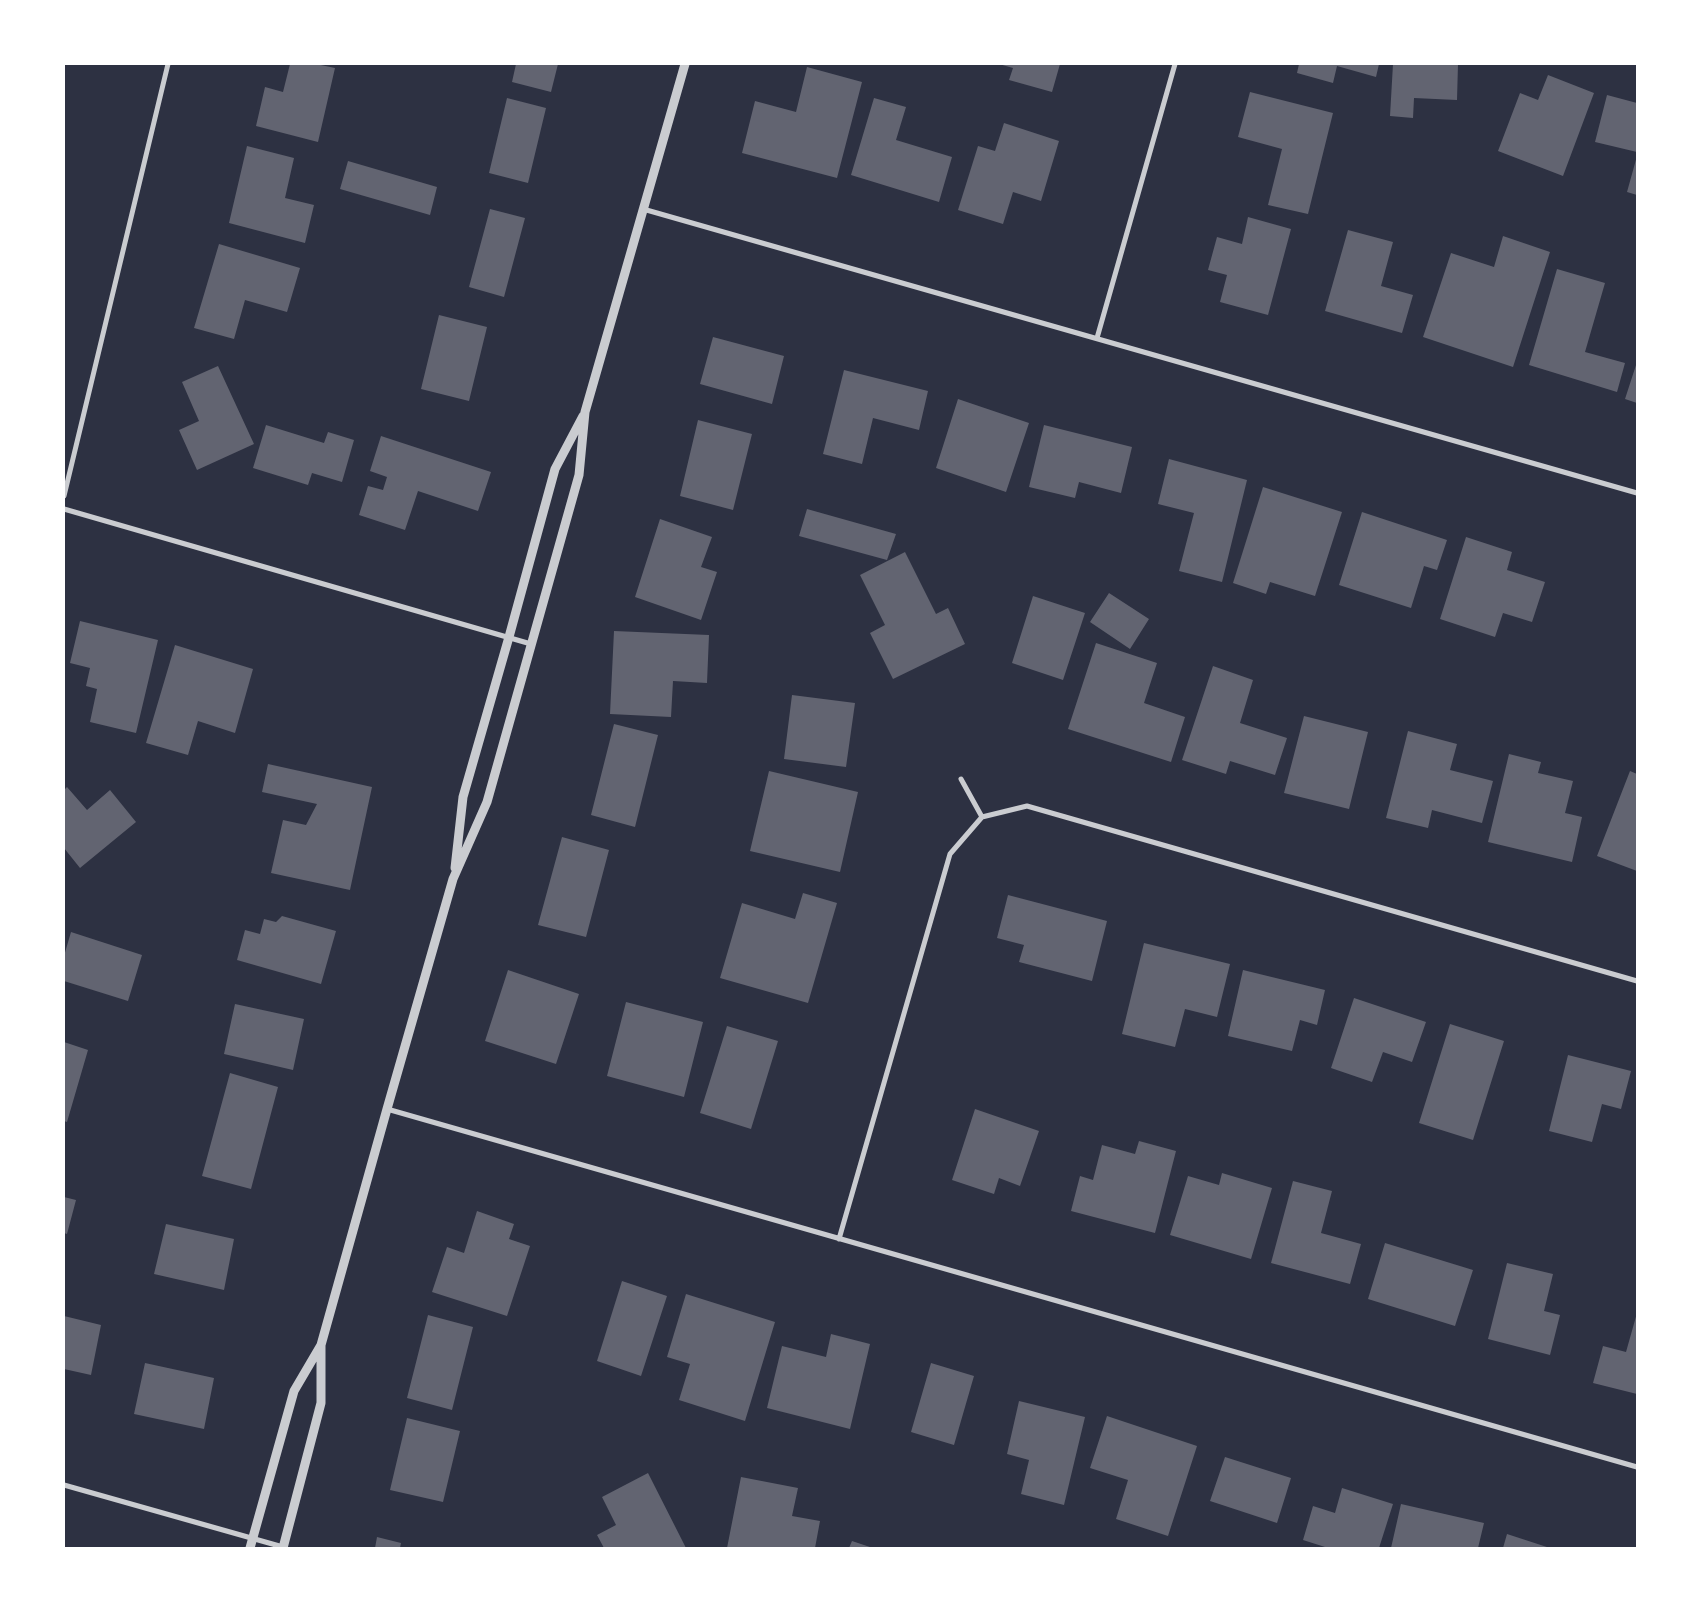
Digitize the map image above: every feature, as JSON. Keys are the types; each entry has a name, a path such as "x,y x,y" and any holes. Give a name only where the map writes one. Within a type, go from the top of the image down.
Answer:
{"street":[{"path":"64,496 168,64"},
{"path":"250,1548 294,1391 321,1344 454,878 487,802 579,475 585,412 685,64"},
{"path":"1097,338 1175,64"},
{"path":"643,209 1637,494"},
{"path":"454,878 463,797 555,468 585,412"},
{"path":"64,509 531,644"},
{"path":"961,779 982,817"},
{"path":"839,1239 950,854 982,817 1028,806 1637,981"},
{"path":"387,1109 1637,1467"},
{"path":"64,1485 283,1548 321,1402 321,1344"}],"building":[{"path":"290,64 316,64 335,68 318,142 256,126 265,87 283,92"},
{"path":"516,64 558,64 551,92 512,82"},
{"path":"999,64 1060,64 1052,92 1009,80 1013,68"},
{"path":"1299,64 1379,64 1376,77 1337,66 1333,83 1297,73"},
{"path":"1393,64 1458,64 1457,100 1414,98 1413,118 1390,116"},
{"path":"807,67 862,82 837,178 742,153 755,101 796,112"},
{"path":"1548,75 1594,93 1563,176 1498,151 1520,93 1538,100"},
{"path":"1250,92 1333,113 1308,214 1268,205 1282,149 1238,137"},
{"path":"1607,95 1637,103 1637,152 1595,142"},
{"path":"507,98 546,108 528,183 489,173"},
{"path":"874,98 906,107 896,140 952,157 939,202 851,175"},
{"path":"1004,123 1059,141 1041,201 1013,192 1003,224 958,210 978,146 995,151"},
{"path":"247,146 294,158 285,198 314,205 305,243 229,223"},
{"path":"1637,156 1637,195 1627,192"},
{"path":"348,161 437,187 430,215 340,189"},
{"path":"490,209 525,218 504,297 469,287"},
{"path":"1248,217 1291,229 1268,315 1220,302 1227,275 1208,270 1217,237 1242,244"},
{"path":"1348,230 1393,242 1381,286 1413,295 1402,333 1325,311"},
{"path":"1503,236 1550,252 1513,367 1423,337 1451,253 1494,267"},
{"path":"219,244 300,268 287,312 245,300 234,339 194,328"},
{"path":"1557,269 1605,283 1585,352 1625,363 1617,392 1529,365"},
{"path":"439,315 487,327 469,401 421,389"},
{"path":"713,337 784,356 772,404 700,384"},
{"path":"1637,362 1637,403 1625,399"},
{"path":"218,366 254,444 197,470 179,430 199,421 182,382"},
{"path":"844,370 928,391 919,430 873,418 862,464 823,454"},
{"path":"958,399 1029,423 1006,492 936,468"},
{"path":"698,420 752,434 733,510 680,496"},
{"path":"266,425 324,443 328,432 354,440 342,482 312,473 308,485 253,468"},
{"path":"1044,425 1132,447 1121,493 1079,482 1075,498 1029,487"},
{"path":"381,436 491,472 478,511 418,491 405,530 359,515 368,486 383,490 387,477 370,471"},
{"path":"1169,459 1247,480 1222,582 1179,571 1194,513 1158,504"},
{"path":"1263,487 1342,512 1315,596 1270,582 1266,594 1233,583"},
{"path":"807,509 896,534 887,560 799,536"},
{"path":"1362,512 1447,540 1437,570 1424,566 1411,608 1339,585"},
{"path":"660,519 712,537 701,567 717,572 701,620 635,597"},
{"path":"1466,537 1512,552 1507,570 1545,582 1532,622 1503,613 1495,637 1440,619"},
{"path":"905,552 936,614 948,608 965,644 893,679 870,633 885,625 860,575"},
{"path":"1109,593 1149,619 1130,649 1090,622"},
{"path":"1033,596 1085,613 1063,680 1012,663"},
{"path":"80,621 158,640 136,733 90,722 97,689 86,686 90,668 70,663"},
{"path":"614,631 709,635 707,683 673,681 671,717 610,714"},
{"path":"1096,643 1157,663 1144,703 1185,717 1171,762 1068,729"},
{"path":"175,645 253,669 235,733 198,721 188,755 146,743"},
{"path":"1213,666 1253,680 1240,723 1287,738 1275,775 1230,761 1226,774 1182,760"},
{"path":"792,695 855,703 846,767 784,759"},
{"path":"1304,716 1368,732 1349,809 1284,793"},
{"path":"614,724 658,735 635,827 591,815"},
{"path":"1408,731 1457,744 1450,770 1493,781 1482,823 1432,810 1428,828 1386,818"},
{"path":"1509,754 1541,762 1538,773 1573,781 1565,813 1582,817 1572,862 1488,842"},
{"path":"268,764 372,787 350,890 271,873 283,820 306,825 317,804 262,792"},
{"path":"769,771 858,792 840,872 750,851"},
{"path":"1630,771 1637,774 1637,871 1597,856"},
{"path":"67,787 87,810 110,790 136,822 80,868 64,848 64,790"},
{"path":"562,837 609,850 586,937 538,925"},
{"path":"803,893 837,903 808,1003 720,978 742,903 795,919"},
{"path":"1008,895 1107,921 1092,981 1019,962 1024,945 997,938"},
{"path":"282,916 336,931 321,984 237,960 245,930 260,934 264,919 276,922"},
{"path":"71,932 142,955 128,1001 64,981 64,956"},
{"path":"1144,943 1230,964 1217,1017 1185,1009 1175,1047 1122,1034"},
{"path":"508,970 579,994 556,1064 485,1041"},
{"path":"1243,970 1325,990 1317,1025 1300,1020 1292,1051 1228,1036"},
{"path":"1354,998 1426,1022 1412,1062 1383,1052 1372,1082 1331,1068"},
{"path":"626,1002 703,1022 684,1097 607,1076"},
{"path":"235,1004 304,1019 293,1070 224,1054"},
{"path":"1450,1024 1504,1041 1473,1140 1419,1123"},
{"path":"727,1026 778,1041 751,1129 700,1113"},
{"path":"64,1042 88,1050 67,1122 64,1121"},
{"path":"1568,1055 1631,1071 1621,1109 1602,1104 1592,1142 1549,1131"},
{"path":"230,1073 278,1087 251,1189 202,1176"},
{"path":"975,1109 1039,1131 1020,1186 999,1178 994,1194 952,1180"},
{"path":"1139,1141 1176,1151 1155,1233 1071,1211 1080,1176 1093,1180 1102,1145 1135,1154"},
{"path":"1222,1173 1272,1188 1251,1259 1170,1235 1188,1176 1219,1185"},
{"path":"1293,1181 1332,1191 1321,1233 1361,1244 1350,1284 1271,1263"},
{"path":"64,1197 76,1200 67,1234 64,1233"},
{"path":"477,1211 514,1224 509,1239 530,1246 507,1316 432,1292 447,1247 464,1253"},
{"path":"166,1224 234,1239 224,1290 154,1274"},
{"path":"1385,1243 1473,1270 1455,1326 1368,1299"},
{"path":"1507,1263 1553,1274 1544,1311 1560,1315 1550,1355 1488,1339"},
{"path":"622,1281 667,1296 641,1376 597,1361"},
{"path":"686,1294 775,1322 745,1421 679,1400 690,1364 667,1357"},
{"path":"1637,1313 1637,1394 1593,1383 1603,1346 1626,1352"},
{"path":"428,1315 473,1327 452,1410 407,1398"},
{"path":"64,1316 101,1325 91,1375 64,1369"},
{"path":"831,1334 870,1344 850,1429 767,1408 782,1346 826,1357"},
{"path":"145,1363 214,1378 204,1429 134,1414"},
{"path":"931,1363 974,1376 954,1445 911,1432"},
{"path":"1019,1401 1085,1417 1064,1505 1021,1494 1029,1460 1007,1454"},
{"path":"1107,1416 1197,1446 1168,1536 1116,1519 1128,1480 1090,1468"},
{"path":"407,1418 460,1431 443,1502 390,1490"},
{"path":"1225,1457 1291,1478 1277,1523 1210,1501"},
{"path":"648,1473 686,1548 604,1548 597,1535 616,1525 602,1497"},
{"path":"741,1477 798,1488 792,1516 820,1521 815,1548 727,1548"},
{"path":"1342,1488 1393,1504 1379,1548 1325,1548 1303,1540 1313,1506 1335,1513"},
{"path":"1401,1504 1484,1523 1478,1548 1391,1548"},
{"path":"1507,1534 1550,1548 1503,1548"},
{"path":"377,1537 401,1543 400,1548 375,1548"},
{"path":"852,1541 873,1548 849,1548"}]}
